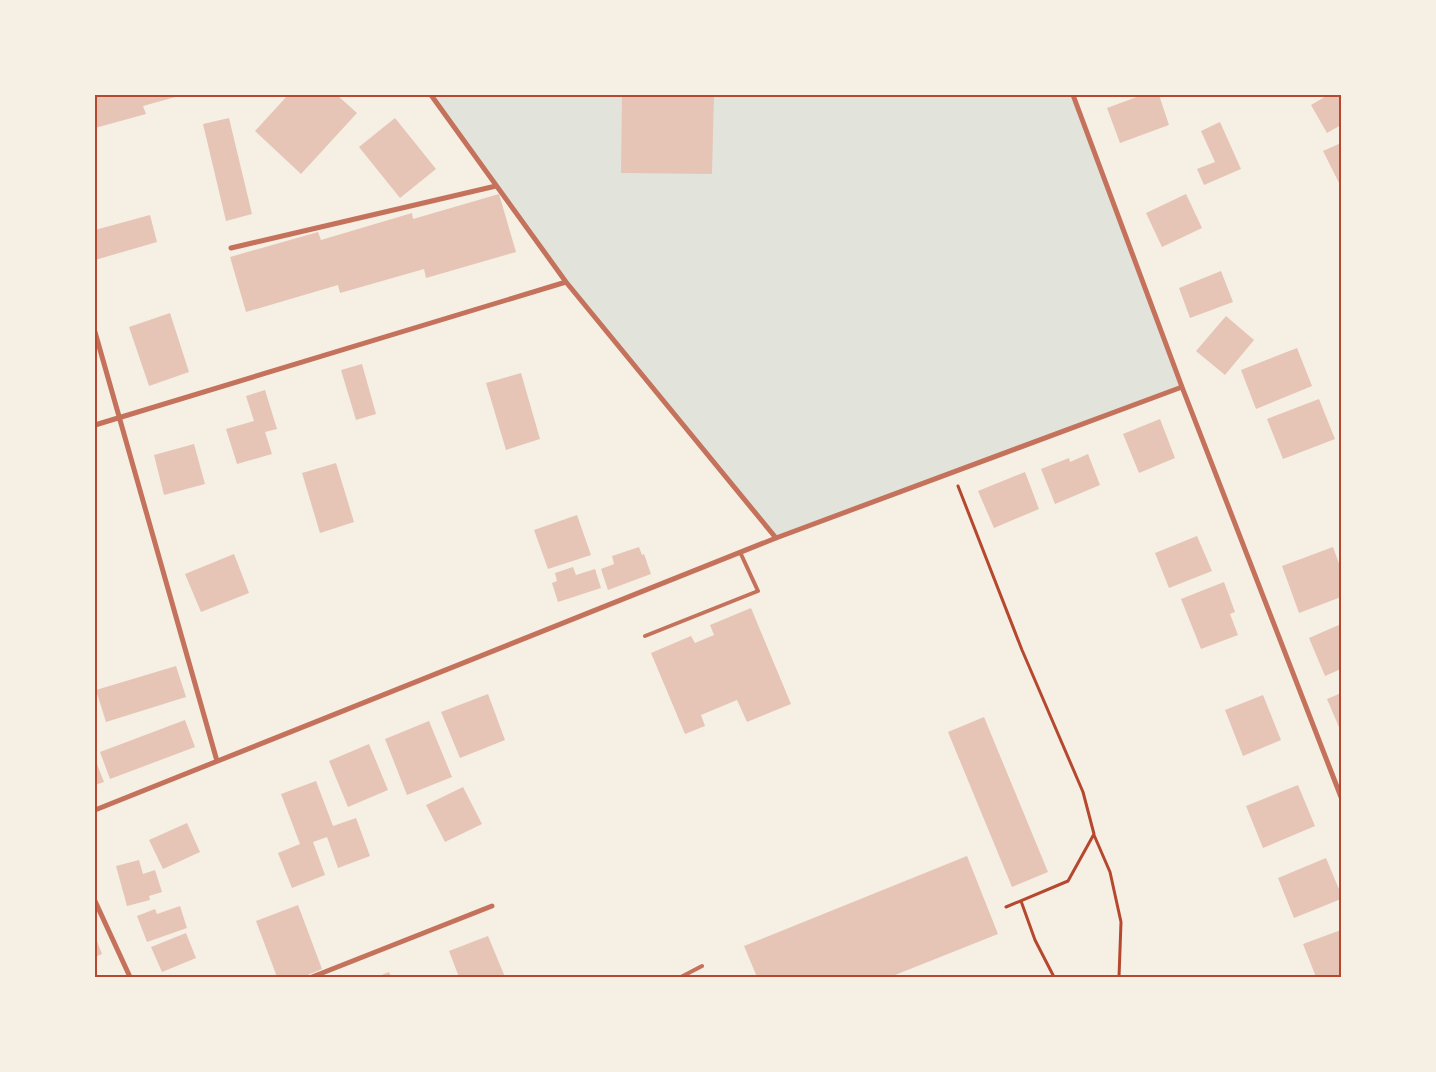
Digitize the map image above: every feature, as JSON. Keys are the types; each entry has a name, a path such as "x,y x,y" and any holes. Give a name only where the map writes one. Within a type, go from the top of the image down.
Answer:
{"street":[{"path":"431,95 566,282 776,538"},
{"path":"1074,95 1182,387 1341,797"},
{"path":"231,248 496,186"},
{"path":"95,425 566,282"},
{"path":"95,332 217,761"},
{"path":"95,810 740,552 1182,387"},
{"path":"95,901 130,977"},
{"path":"312,977 492,906"}],"lane":[{"path":"645,636 758,592 740,552"},
{"path":"681,977 702,966"}],"path":[{"path":"953,472 1022,650 1083,792 1094,834 1110,872 1121,922 1119,977"},
{"path":"1006,907 1068,881 1094,834"},
{"path":"1021,901 1035,940 1054,977"}],"shaded area":[{"path":"431,95 1073,95 1182,387 776,538 566,282"}],"building":[{"path":"95,95 179,96 143,106 146,114 95,128"},
{"path":"288,95 337,95 357,113 301,174 255,131"},
{"path":"622,95 714,95 712,174 621,173"},
{"path":"1142,95 1159,95 1169,125 1120,143 1107,108"},
{"path":"1328,95 1341,95 1341,125 1327,133 1311,105"},
{"path":"229,118 252,214 226,221 203,124"},
{"path":"395,118 436,169 400,198 359,147"},
{"path":"1220,122 1241,169 1204,185 1197,169 1215,162 1201,131"},
{"path":"1341,143 1341,187 1323,151"},
{"path":"499,194 516,252 426,278 424,269 340,293 338,285 246,312 230,257 318,232 321,240 412,213 413,219"},
{"path":"1186,194 1202,228 1162,247 1146,213"},
{"path":"150,215 157,242 95,260 95,230"},
{"path":"1221,271 1233,302 1190,318 1179,288"},
{"path":"170,313 189,372 149,386 129,327"},
{"path":"1226,316 1254,340 1225,375 1196,351"},
{"path":"1297,348 1312,386 1256,409 1241,370"},
{"path":"362,364 376,414 356,420 341,370"},
{"path":"521,373 540,439 506,450 486,383"},
{"path":"265,390 277,429 265,432 272,454 237,464 226,429 254,421 246,396"},
{"path":"1319,399 1335,439 1283,459 1267,419"},
{"path":"1160,419 1175,458 1139,473 1123,434"},
{"path":"194,444 205,484 164,495 154,455"},
{"path":"1088,454 1100,485 1055,504 1041,469 1069,458 1070,462"},
{"path":"336,463 354,522 320,533 302,473"},
{"path":"1025,472 1039,509 994,528 978,491"},
{"path":"577,515 591,555 548,569 534,530"},
{"path":"1197,536 1212,571 1169,588 1155,553"},
{"path":"639,547 642,555 644,554 651,574 608,590 601,569 614,564 612,556"},
{"path":"1333,547 1341,569 1341,597 1299,613 1282,566"},
{"path":"234,554 249,593 201,612 185,574"},
{"path":"573,567 576,575 595,569 601,588 558,602 552,583 557,581 555,573"},
{"path":"1224,582 1235,612 1230,614 1238,635 1201,649 1181,599"},
{"path":"751,608 791,704 747,722 737,700 701,715 705,726 685,734 651,653 691,636 695,643 714,635 710,625"},
{"path":"1341,624 1341,669 1325,676 1309,638"},
{"path":"176,666 186,697 106,722 96,690"},
{"path":"1341,693 1341,732 1327,699"},
{"path":"488,694 505,740 460,758 441,712"},
{"path":"1263,695 1281,740 1243,756 1225,710"},
{"path":"984,717 1048,872 1012,887 948,732"},
{"path":"185,720 195,747 110,779 100,752"},
{"path":"429,721 452,777 407,795 385,739"},
{"path":"369,744 388,790 348,807 329,761"},
{"path":"95,759 104,782 95,785"},
{"path":"316,781 333,826 356,818 370,856 338,868 327,837 313,842 325,875 292,888 278,853 300,844 281,794"},
{"path":"1298,785 1315,826 1263,848 1246,806"},
{"path":"463,787 482,824 445,842 426,805"},
{"path":"187,823 200,852 163,869 149,840"},
{"path":"967,856 998,934 890,977 757,977 744,946"},
{"path":"1326,858 1341,894 1341,899 1294,918 1278,878"},
{"path":"139,860 143,874 155,870 162,892 149,896 150,900 127,906 116,866"},
{"path":"298,905 322,969 303,977 277,977 256,921"},
{"path":"180,906 187,928 147,942 137,916 155,909 157,914"},
{"path":"1341,930 1341,977 1316,977 1303,944"},
{"path":"186,933 196,958 162,972 151,947"},
{"path":"95,936 102,954 95,957"},
{"path":"488,936 505,977 459,977 449,951"},
{"path":"389,972 391,977 377,977"}]}
